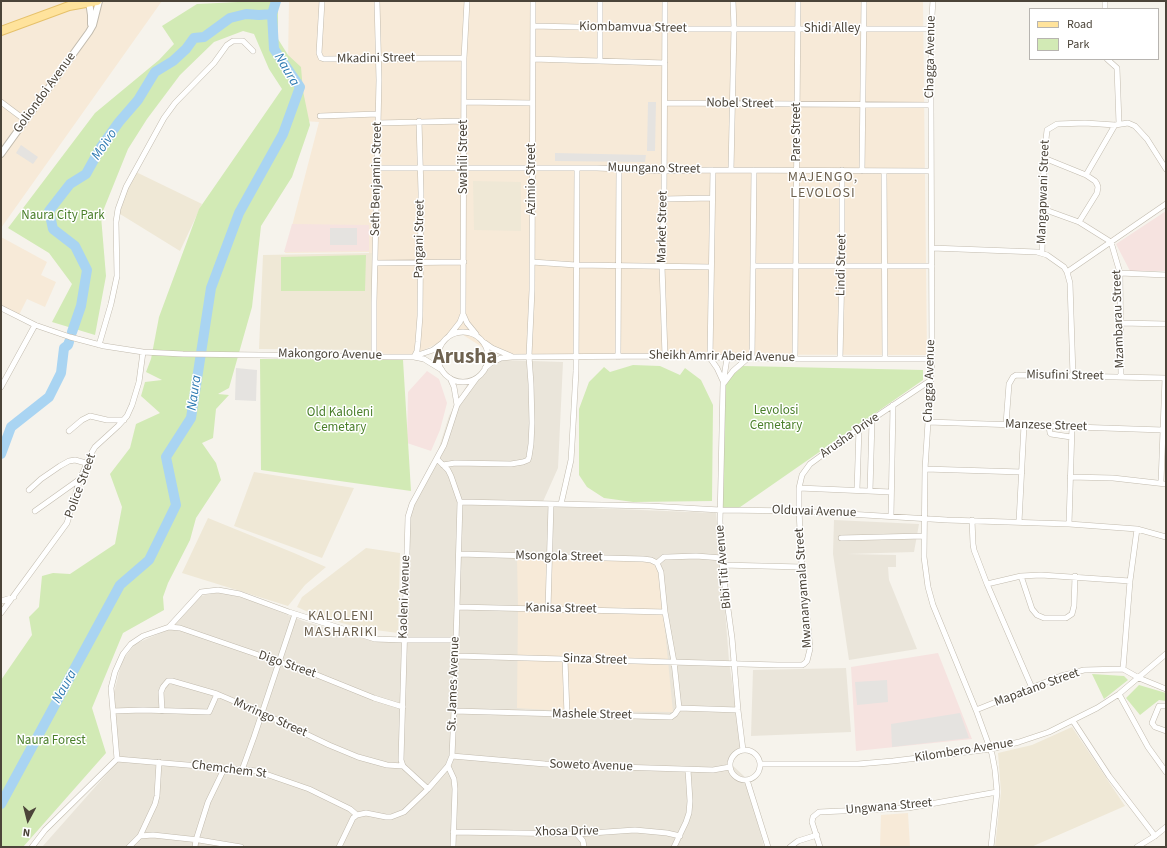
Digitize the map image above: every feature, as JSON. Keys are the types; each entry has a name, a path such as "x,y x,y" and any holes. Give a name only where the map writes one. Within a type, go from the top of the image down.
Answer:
{"main road":[{"path":"1,31 68,3 95,1"}],"street":[{"path":"89,32 91,15 95,1"},
{"name":"Goliondoi Avenue","path":"1,154 89,32 93,25 95,1"},
{"name":"Mkadini Street","path":"322,1 319,53 321,58 327,60 378,58 464,58"},
{"name":"Seth Benjamin Street","path":"374,356 378,123 377,1"},
{"name":"Swahili Street","path":"449,336 460,322 463,314 464,58 467,1"},
{"name":"Azimio Street","path":"443,465 455,463 511,464 528,460 532,430 529,356 531,333 532,262 533,1"},
{"path":"600,1 600,61"},
{"name":"Market Street","path":"664,1 665,103 662,266 665,356"},
{"path":"731,170 734,28 733,1"},
{"name":"Pare Street","path":"795,359 797,266 798,1"},
{"path":"862,171 864,1"},
{"name":"Chagga Avenue","path":"933,1 931,30 932,359 925,469 924,557 926,578 933,604 991,749 997,792 991,847"},
{"name":"Kiombamvua Street","path":"533,26 665,29 734,28"},
{"name":"Shidi Alley","path":"734,28 931,30"},
{"path":"99,344 115,288 117,276 116,222 118,209 126,187 164,118 172,107 214,63 227,45 233,41 243,41 253,51"},
{"path":"533,59 665,63"},
{"path":"1086,175 1117,124 1117,68 1108,60"},
{"path":"1,102 25,120"},
{"path":"464,102 532,103"},
{"name":"Nobel Street","path":"665,103 931,105"},
{"path":"320,116 378,114"},
{"name":"Pangani Street","path":"414,357 417,351 420,324 419,121"},
{"path":"378,123 464,121"},
{"name":"Mangapwani Street","path":"1042,253 1044,158 1047,130 1057,124 1128,123 1135,126 1140,131 1153,147 1166,169"},
{"path":"1044,158 1086,175 1095,181 1098,190 1079,222"},
{"name":"Muungano Street","path":"377,168 533,168 664,171 931,171"},
{"path":"561,504 571,460 572,444 576,357 577,169"},
{"path":"618,356 619,169"},
{"path":"713,170 710,358 717,368 723,384"},
{"path":"723,384 733,371 750,358 754,170"},
{"name":"Lindi Street","path":"840,359 842,170"},
{"path":"884,171 884,359"},
{"path":"664,199 712,198"},
{"path":"1067,272 1166,204"},
{"path":"1043,209 1079,222 1111,242"},
{"name":"Mzambarau Street","path":"1111,242 1120,273 1121,377"},
{"path":"932,248 1026,251 1042,253 1064,267 1067,272 1070,287 1073,376"},
{"path":"375,263 464,262"},
{"path":"532,262 576,265 711,267"},
{"path":"753,266 932,266"},
{"path":"1120,273 1166,275"},
{"path":"1,308 35,325 70,337 143,352"},
{"path":"463,314 467,323 484,342 492,348 512,357"},
{"path":"1121,323 1166,324"},
{"path":"1,387 35,325"},
{"path":"414,357 433,350 449,336 457,332 472,333 479,337"},
{"path":"441,344 438,357 442,370 450,378 457,381 466,381 476,379 486,368 488,355 484,342"},
{"name":"Makongoro Avenue","path":"143,352 183,354 414,357 429,361 442,370"},
{"name":"Police Street","path":"1,613 66,523 86,462 95,447 124,420 132,404 139,382 143,352"},
{"name":"Sheikh Amrir Abeid Avenue","path":"486,368 491,363 501,358 529,356 932,359"},
{"name":"Bibi Titi Avenue","path":"727,358 723,384 720,510 722,565 743,750"},
{"name":"Misufini Street","path":"1006,424 1009,384 1013,377 1021,375 1165,378"},
{"name":"Kaoleni Avenue","path":"450,378 454,387 457,405"},
{"path":"1070,477 1113,478 1164,484 1163,430 1165,378"},
{"name":"Kaoleni Avenue","path":"403,766 401,760 408,517 412,504 437,459 449,432 457,405 476,379"},
{"name":"Arusha Drive","path":"799,511 802,474 810,464 859,428 931,380"},
{"path":"891,516 893,405"},
{"path":"69,431 82,420 90,416 107,420 124,420"},
{"path":"870,491 872,420"},
{"name":"Manzese Street","path":"928,422 1163,430"},
{"path":"1019,522 1024,425"},
{"path":"1049,426 1051,434 1072,437"},
{"path":"1069,524 1072,426"},
{"path":"857,490 859,428"},
{"name":"St. James Avenue","path":"357,815 366,813 386,817 396,816 404,812 416,802 448,766 452,756 460,502 451,476 437,459"},
{"path":"29,490 41,479 69,461 76,460 86,462"},
{"path":"925,469 1022,472"},
{"path":"35,511 80,479"},
{"path":"800,488 891,492"},
{"name":"Olduvai Avenue","path":"460,502 799,511 1069,524 1137,529 1166,537"},
{"path":"548,609 551,504"},
{"name":"Mwananyamala Street","path":"734,663 802,665 807,661 810,649 802,567 799,511"},
{"path":"972,520 973,544 987,584 1032,688"},
{"path":"1137,529 1130,581 1123,669 1139,678 1166,689"},
{"path":"841,538 924,536"},
{"name":"Msongola Street","path":"459,554 643,558 657,563"},
{"path":"722,558 696,556 664,557 657,563 661,572 665,612 674,662 679,708 738,710"},
{"path":"722,565 802,567"},
{"path":"987,584 1021,576 1041,574 1130,581"},
{"path":"1021,576 1032,609 1037,615 1044,618 1066,618 1072,614 1074,606 1074,576"},
{"path":"32,847 44,830 116,759 112,688 115,672 123,654 131,644 143,636 169,627 192,600 201,592 218,590 240,594 296,614 375,638 404,640 456,640"},
{"path":"1,601 14,596"},
{"name":"Kanisa Street","path":"457,607 665,612"},
{"path":"242,770 296,614"},
{"name":"Digo Street","path":"169,627 180,628 317,675 374,698 403,707"},
{"name":"Kilombero Avenue","path":"760,764 858,764 925,758 991,749 1019,742 1049,732 1097,708 1119,694 1166,654"},
{"name":"Sinza Street","path":"456,656 734,663"},
{"path":"565,659 566,715"},
{"name":"Mapatano Street","path":"976,710 1061,676 1084,670 1123,669"},
{"name":"Mvringo Street","path":"162,711 162,692 164,684 172,681 218,694 358,757 386,765 403,766"},
{"path":"113,711 143,710 209,712 218,694"},
{"path":"1119,694 1148,747 1166,772"},
{"path":"1165,732 1155,727 1152,723 1159,706 1166,706"},
{"name":"Mashele Street","path":"454,711 671,717 676,714 679,708"},
{"path":"1073,721 1109,776 1155,836"},
{"path":"743,750 753,752 759,759 760,764 758,773 747,780 741,780 736,777 732,773 730,767 733,756 743,750"},
{"name":"Soweto Avenue","path":"452,756 545,764 688,770 713,770 730,767"},
{"name":"Chemchem St","path":"116,759 257,771 309,789 350,809 357,815"},
{"path":"129,847 142,836 155,804 157,796 159,762"},
{"path":"403,766 428,789"},
{"path":"448,766 454,779 455,789 453,832 454,847"},
{"path":"195,847 208,802 224,769"},
{"path":"674,847 689,812 690,784 688,770"},
{"path":"747,780 768,847"},
{"name":"Ungwana Street","path":"820,847 812,822 813,817 819,812 908,808 997,792"},
{"path":"339,847 353,818 357,815"},
{"path":"1137,847 1166,827"},
{"name":"Xhosa Drive","path":"453,832 576,834 636,830 667,833 680,836"},
{"path":"576,834 583,841 584,847"},
{"path":"790,847 816,834"},
{"path":"142,836 153,835 241,847"}],"shaded area":[{"path":"1,1 162,1 1,228"},
{"path":"289,1 923,1 927,355 493,354 460,333 413,355 368,353 369,252 285,253 319,122 287,120"},
{"path":"648,102 656,102 655,151 647,151"},
{"path":"21,145 38,157 33,164 16,153"},
{"path":"555,153 646,155 645,162 555,161"},
{"path":"136,172 202,204 180,251 120,214 119,207"},
{"path":"473,181 521,182 521,231 474,230"},
{"path":"1166,211 1166,271 1130,271 1116,244"},
{"path":"292,224 369,225 369,251 284,252"},
{"path":"330,228 357,228 357,245 330,245"},
{"path":"1,237 47,262 41,275 56,282 45,307 27,299 19,315 1,306"},
{"path":"373,253 371,350 259,349 263,255"},
{"path":"501,360 563,362 558,468 541,506 716,513 729,661 742,751 731,764 746,778 764,847 42,847 119,760 114,692 122,661 135,644 172,628 201,596 220,592 247,599 303,621 365,639 402,642 406,515 437,454 449,416 467,385"},
{"path":"236,368 257,370 256,401 235,400"},
{"path":"427,371 439,379 447,403 440,430 431,451 407,443 408,392"},
{"path":"254,472 354,488 322,558 234,526"},
{"path":"208,518 326,567 305,585 288,606 182,573"},
{"path":"834,520 919,524 914,552 847,554 896,555 896,567 888,567 889,580 917,649 849,660 833,554"},
{"path":"366,548 400,553 398,633 360,628 317,616 297,607 302,597"},
{"path":"517,556 658,559 673,712 564,711 517,708"},
{"path":"938,653 972,739 856,751 851,667"},
{"path":"846,668 851,732 751,736 753,670"},
{"path":"887,680 888,702 857,705 855,682"},
{"path":"960,713 969,738 892,747 891,724"},
{"path":"1072,727 1125,806 1031,847 995,847 1001,792 998,753 1032,745"},
{"path":"908,813 910,847 880,847 881,815"}],"green space":[{"name":"Naura Forest","path":"278,1 278,39 288,55 301,67 303,91 310,125 292,177 261,226 252,307 229,388 218,394 229,395 216,409 213,438 202,443 216,463 221,480 196,518 190,540 168,583 163,597 164,610 123,633 92,708 106,753 23,847 1,847 1,680 32,635 29,617 39,607 42,576 53,573 70,574 115,544 122,507 110,474 130,448 136,424 160,413 141,396 145,382 162,380 146,372 151,359 159,317 199,209 282,89 269,69 254,34 243,31 214,42 180,75 147,119 128,149 101,216 106,276 95,335 52,322 72,284 49,253 8,228 95,113 159,60 174,44 162,26 197,4"},
{"path":"366,255 365,291 281,291 281,257"},
{"name":"Old Kaloleni Cemetary","path":"260,359 403,360 411,491 261,470"},
{"path":"633,365 660,366 680,375 685,368 701,380 713,405 712,501 633,502 604,498 587,487 579,475 579,409 589,382 604,367 610,372"},
{"name":"Levolosi Cemetary","path":"743,366 923,370 923,380 733,512 723,512 723,384"},
{"path":"1092,674 1124,676 1128,680 1104,699"},
{"path":"1139,685 1166,693 1166,701 1159,700 1140,715 1126,698"}],"waterway":[{"name":"Naura","path":"1,804 120,585 149,560 176,505 166,457 191,418 211,288 239,213 283,134 300,87 274,49 272,14 276,1"},
{"name":"Moivo","path":"72,332 81,306 87,270 75,246 53,229 49,211 70,184 86,174 101,147 119,122 138,100 155,72 173,61 186,49 194,38 204,37 230,18 246,14 272,14"},
{"name":"Moivo","path":"1,454 11,427 49,397 61,373 64,348 69,342"}],"district":[{"name":"MAJENGO, LEVOLOSI","path":"823,186"},
{"name":"Arusha","path":"465,358"},
{"name":"KALOLENI MASHARIKI","path":"341,626"}],"park label":[{"name":"Naura City Park","path":"63,216"}]}
